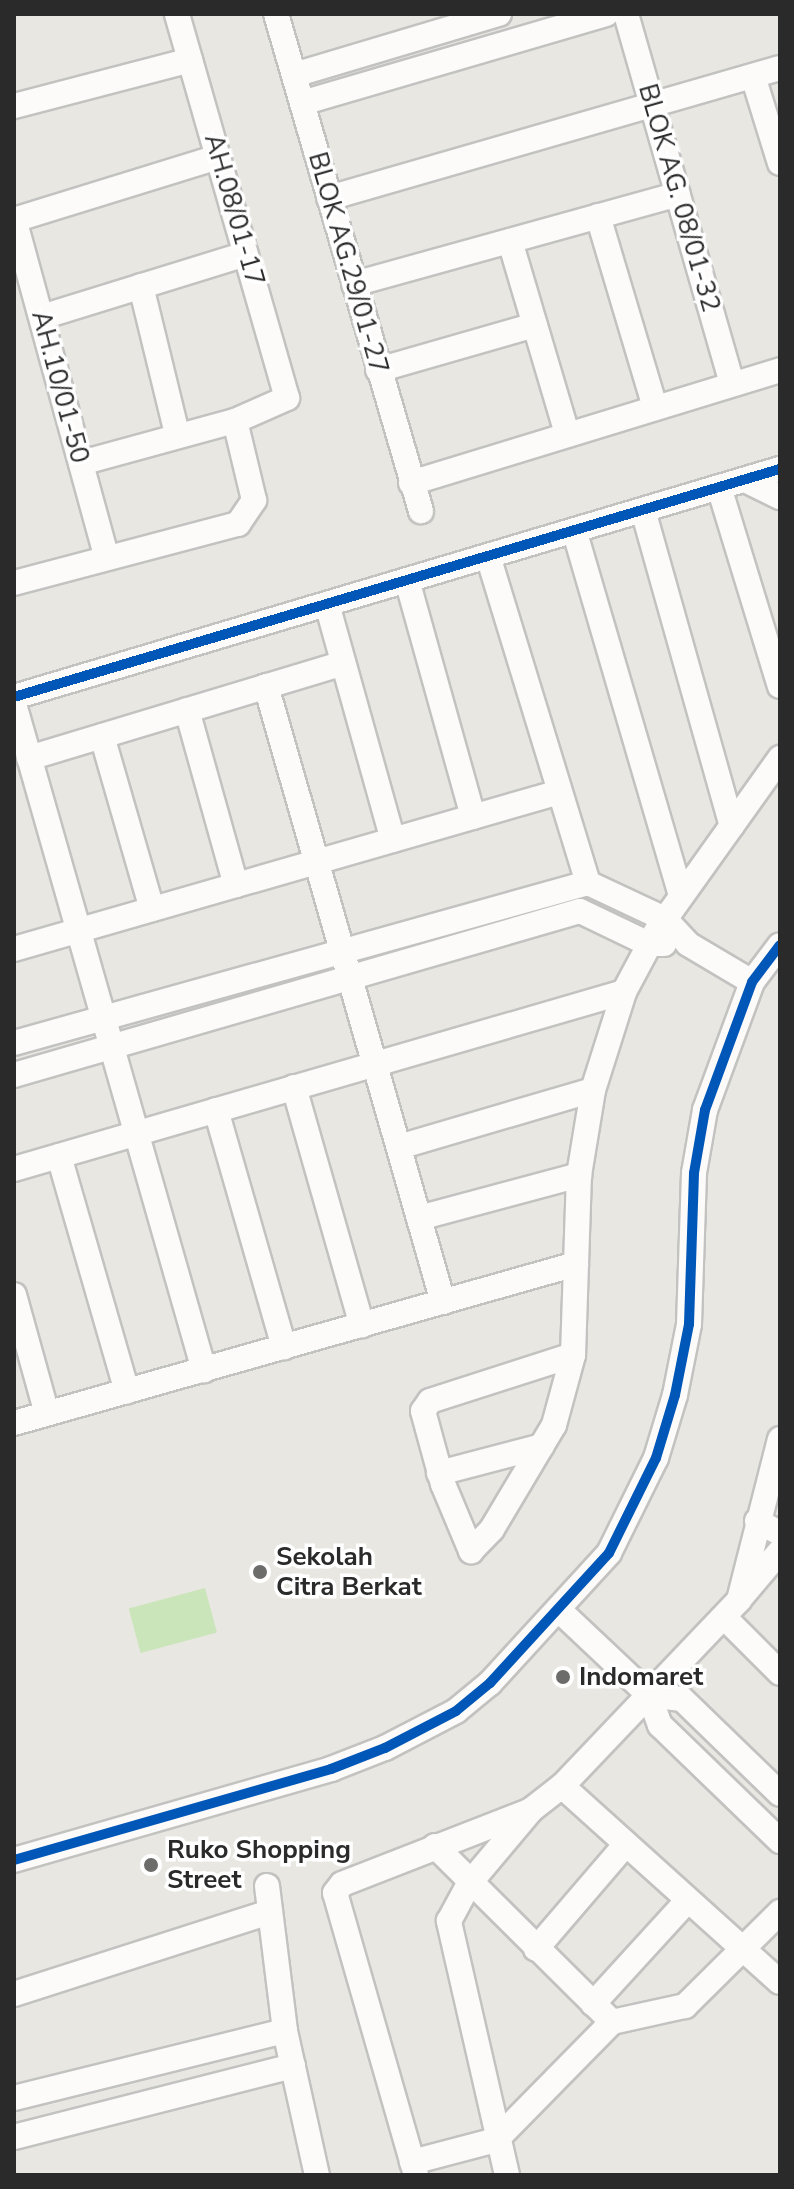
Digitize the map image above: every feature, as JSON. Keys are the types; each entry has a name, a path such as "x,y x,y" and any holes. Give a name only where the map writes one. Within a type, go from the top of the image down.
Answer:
{"street":[{"name":"AH.08/01-17","path":"177,14 245,254 288,389 282,405 235,421"},
{"name":"BLOK AG.29/01-27","path":"276,14 421,511"},
{"path":"294,75 499,14"},
{"path":"302,103 606,14"},
{"name":"BLOK AG. 08/01-32","path":"626,14 732,383"},
{"path":"14,106 190,60"},
{"path":"329,198 780,68"},
{"path":"753,76 780,163"},
{"path":"14,220 218,157"},
{"path":"354,284 678,194"},
{"path":"598,216 655,407"},
{"name":"AH.10/01-50","path":"14,220 106,556"},
{"path":"510,241 567,434"},
{"path":"42,317 245,254"},
{"path":"141,286 177,434"},
{"path":"378,370 535,325"},
{"path":"411,483 780,370"},
{"path":"14,583 106,556 238,524 247,516 254,500 235,421 177,434 81,463"},
{"path":"14,697 575,533 780,469"},
{"path":"745,480 780,497"},
{"path":"719,487 780,686"},
{"path":"643,510 732,826"},
{"path":"575,533 681,896"},
{"path":"488,556 556,793 588,883"},
{"path":"407,580 473,817"},
{"path":"327,604 393,840"},
{"path":"29,758 343,663"},
{"path":"266,686 443,1302"},
{"path":"14,704 204,1370"},
{"path":"187,710 236,885"},
{"path":"102,736 152,909"},
{"path":"573,1355 430,1401 423,1423 465,1545 478,1549 554,1425 573,1355 579,1175 593,1090 624,992 665,919 780,758"},
{"path":"14,949 556,793"},
{"path":"14,1043 341,949 588,883 665,919 688,944 752,982"},
{"path":"14,1075 580,911 649,944 688,944"},
{"path":"14,1860 331,1769 385,1748 456,1711 560,1611 609,1553 630,1515 675,1395 689,1324 694,1173 705,1110 752,982 780,945"},
{"path":"14,1169 624,992"},
{"path":"294,1087 362,1325"},
{"path":"399,1147 593,1090"},
{"path":"216,1110 284,1347"},
{"path":"59,1156 127,1391"},
{"path":"419,1218 579,1175"},
{"path":"14,1423 576,1264"},
{"path":"14,1295 47,1414"},
{"path":"731,1609 780,1439"},
{"path":"439,1473 542,1446"},
{"path":"757,1521 780,1533"},
{"path":"507,2175 496,2140 449,1921 469,1884 531,1810 562,1786 731,1609 780,1551"},
{"path":"731,1609 780,1673"},
{"path":"560,1611 649,1695 660,1725 780,1841"},
{"path":"649,1695 682,1699 780,1794"},
{"path":"562,1786 780,1982"},
{"path":"531,1810 342,1884 335,1893 414,2169 496,2140 612,2022 678,2010 780,1912"},
{"path":"536,1949 626,1844"},
{"path":"435,1846 469,1884 612,2022"},
{"path":"267,1886 285,2031 317,2175"},
{"path":"593,2004 687,1901"},
{"path":"14,1994 269,1912"},
{"path":"14,2098 285,2031"},
{"path":"14,2137 293,2066"}],"green space":[{"path":"205,1588 217,1632 141,1653 129,1608"}],"cycle path":[{"path":"14,697 780,469"},
{"path":"14,1860 331,1769 385,1748 456,1711 490,1683 609,1553 656,1458 675,1395 689,1324 694,1173 705,1110 752,982 780,945"}],"place":[{"name":"Sekolah Citra Berkat","path":"260,1572"},
{"name":"Indomaret","path":"563,1677"},
{"name":"Ruko Shopping Street","path":"151,1865"}]}
